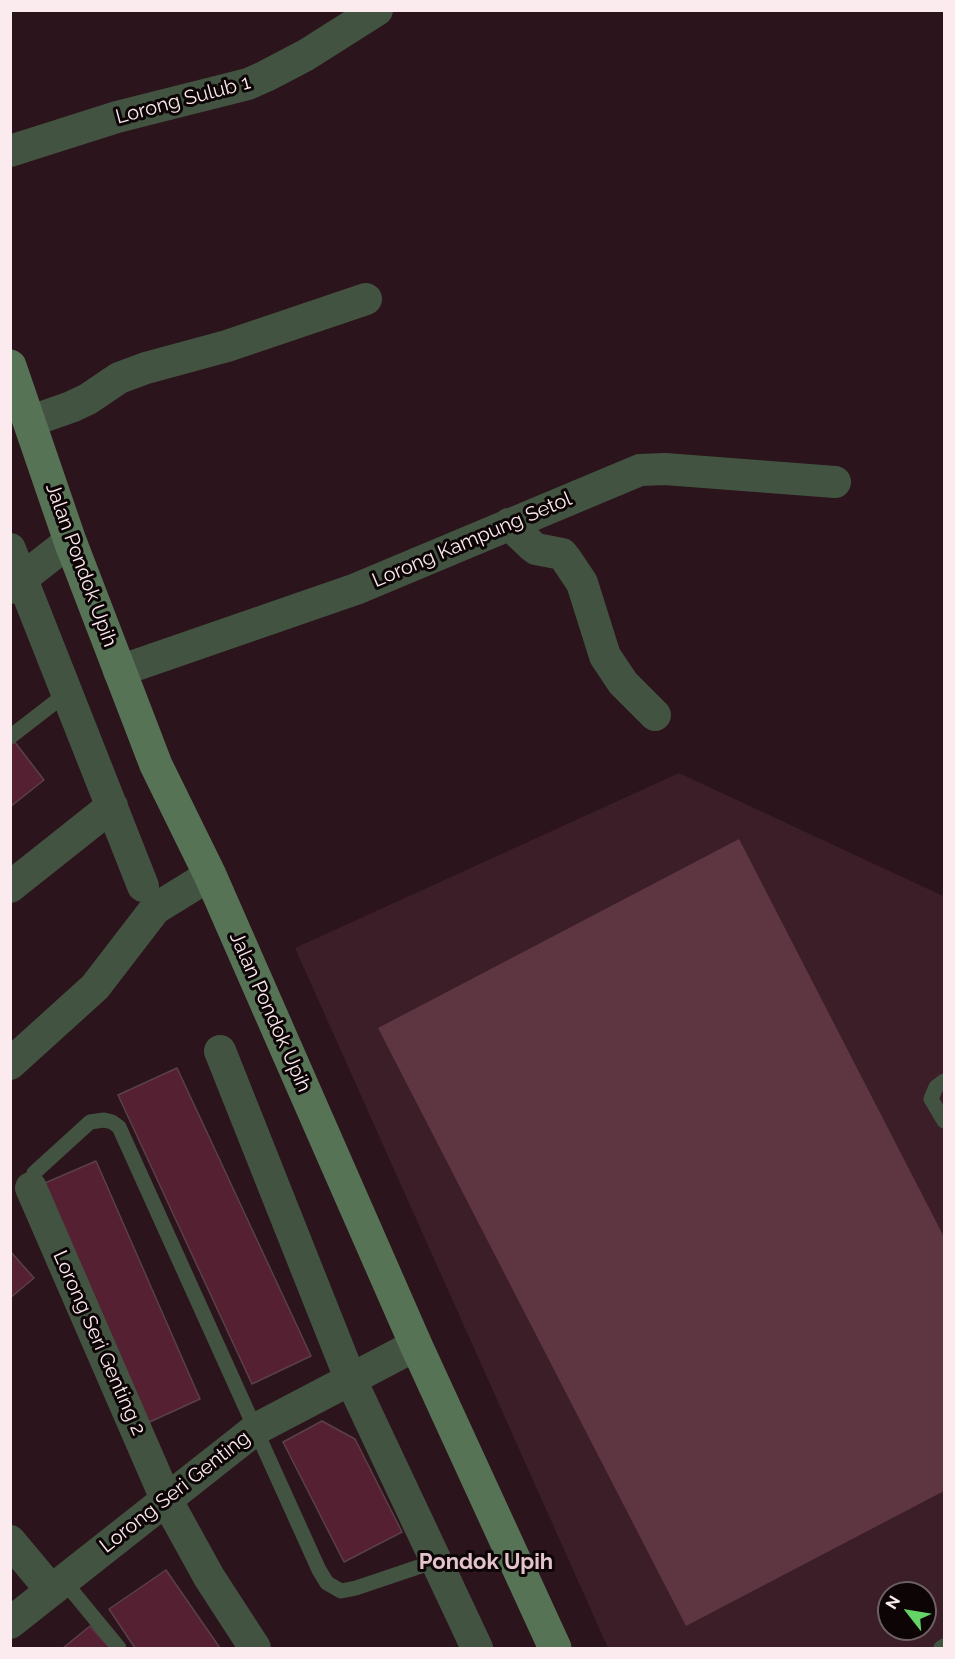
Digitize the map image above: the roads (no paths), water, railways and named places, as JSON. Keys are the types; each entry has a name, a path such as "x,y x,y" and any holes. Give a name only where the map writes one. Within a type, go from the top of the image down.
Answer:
{"main road":[{"name":"Jalan Pondok Upih","path":"10,366 31,421 70,541 156,765 210,875 416,1345 555,1648"}],"street":[{"name":"Lorong Sulub 1","path":"10,151 117,117 248,84 306,55 377,10"},
{"path":"31,421 88,399 119,378 227,346 366,299"},
{"name":"Lorong Kampung Setol","path":"119,670 330,599 640,470 665,469 835,482"},
{"path":"510,524 536,549 557,552 566,559 582,583 604,656 623,684 655,715"},
{"path":"16,584 70,541"},
{"path":"10,549 16,584 67,693 143,886"},
{"path":"10,887 112,806"},
{"path":"10,1064 94,987 155,909 210,875"},
{"path":"220,1051 350,1378 477,1648"},
{"name":"Lorong Seri Genting 2","path":"31,1188 166,1499 209,1577 255,1648"},
{"name":"Lorong Seri Genting","path":"10,1623 256,1429 416,1345"},
{"path":"10,1541 57,1585"}],"lane":[{"path":"10,737 67,693"},
{"path":"945,1081 936,1087 931,1099 945,1121"},
{"path":"31,1188 34,1173 90,1122 104,1120 119,1127 319,1570 327,1583 341,1591 356,1588 436,1561"},
{"path":"57,1585 119,1648"}],"district":[{"name":"Pondok Upih","path":"486,1562"}]}
